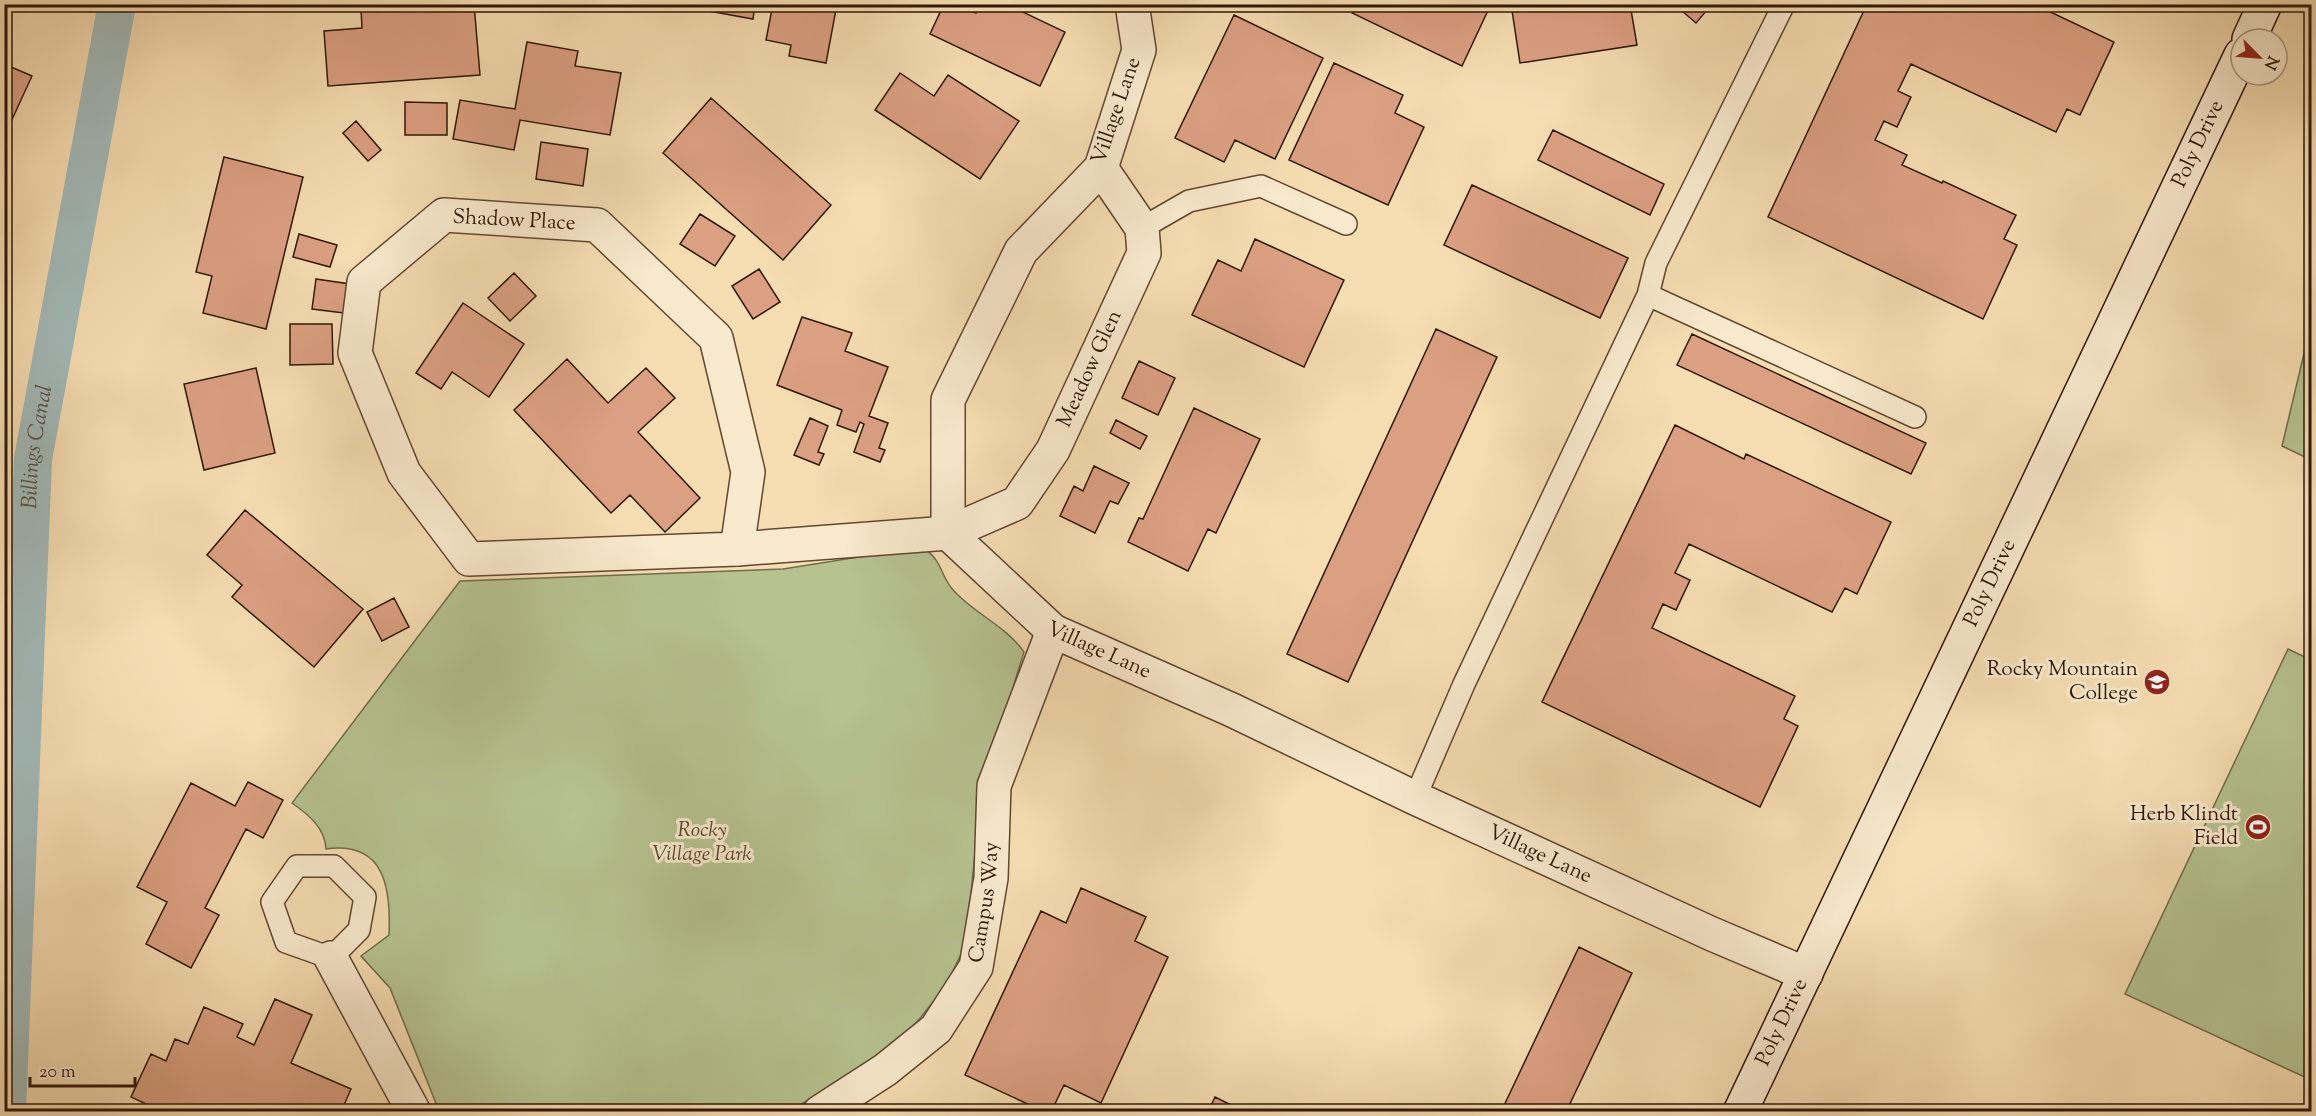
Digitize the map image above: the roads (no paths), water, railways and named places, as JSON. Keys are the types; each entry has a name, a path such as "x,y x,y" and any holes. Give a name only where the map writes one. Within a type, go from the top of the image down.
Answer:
{"street":[{"name":"Village Lane","path":"1132,4 1139,50 1101,168 1021,251 948,400 948,533 1053,631 1232,710 1415,798 1712,934 1806,974"},
{"path":"2254,27 2265,4"},
{"name":"Poly Drive","path":"1740,1112 2229,80"},
{"path":"1101,168 1142,228"},
{"name":"Shadow Place","path":"737,549 748,472 716,338 597,225 444,215 364,282 355,353 404,473 469,559 737,549 948,533"},
{"name":"Meadow Glen","path":"948,533 1017,503 1053,450 1144,253 1142,228"},
{"name":"Campus Way","path":"820,1112 885,1070 936,1029 976,967 991,878 994,786 1053,631"},
{"path":"331,958 414,1112"}],"lane":[{"path":"1415,798 1464,684 1648,295 1656,263 1784,4"},
{"path":"1142,228 1188,201 1261,186 1346,224"},
{"path":"1648,295 1915,417"},
{"path":"297,866 334,866 365,897 359,930 331,958 286,942 272,902 297,866"}],"waterway":[{"name":"Billings Canal","path":"7,1112 33,459 117,4"}],"place":[{"name":"Rocky Mountain College","path":"2157,682"},
{"name":"Herb Klindt Field","path":"2258,827"}],"park label":[{"name":"Rocky Village Park","path":"702,843"}]}
